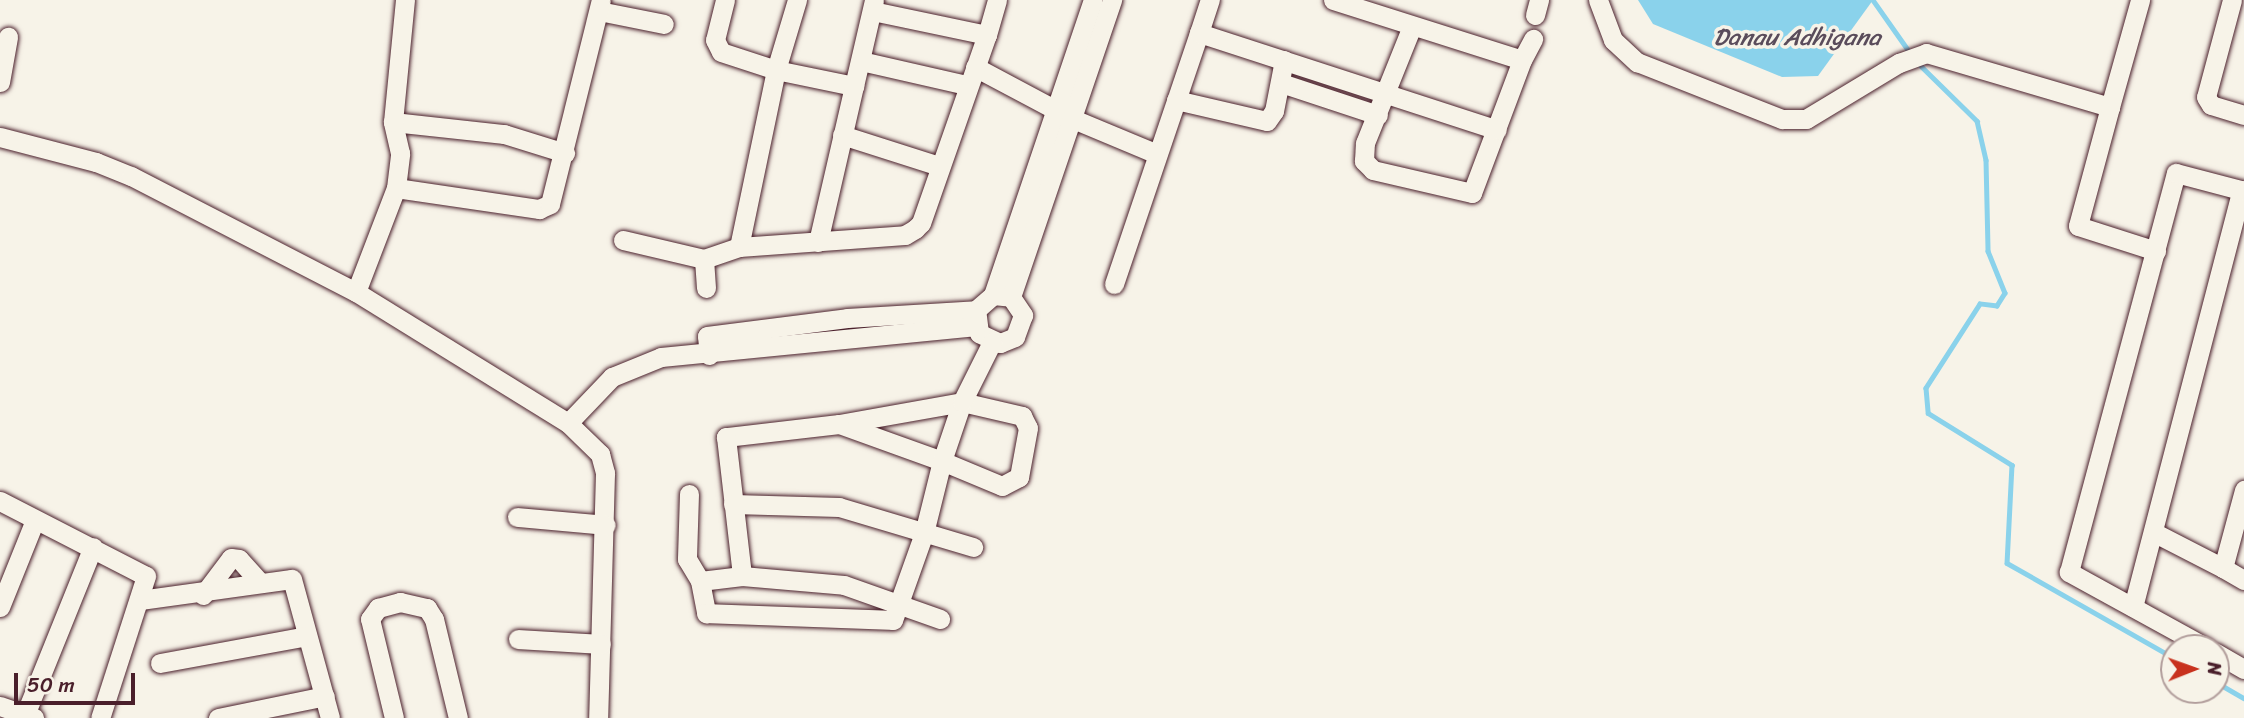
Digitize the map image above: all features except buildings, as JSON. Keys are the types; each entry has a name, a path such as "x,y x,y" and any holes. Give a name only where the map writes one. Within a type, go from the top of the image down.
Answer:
{"street":[{"path":"356,292 396,188 400,153 393,122 405,0"},
{"path":"725,0 717,48 776,70 854,86"},
{"path":"739,247 776,70 797,0"},
{"path":"623,240 704,259 739,247 905,235 915,229 987,35 997,0"},
{"path":"1065,115 1093,0"},
{"path":"568,423 612,377 660,357 709,355 708,336 847,318 976,318 1002,296 1065,115 1112,0"},
{"path":"1114,284 1210,0"},
{"path":"1333,0 1522,60"},
{"path":"1598,0 1613,40 1637,62 1782,119 1806,119 1899,63 1926,54 2110,107"},
{"path":"2140,0 2078,226 2155,251"},
{"path":"2232,0 2206,97 2211,105 2244,115"},
{"path":"818,242 873,5 987,35"},
{"path":"396,188 545,208 565,153 600,6 664,24"},
{"path":"1412,26 1363,154 1368,166 1466,194 1476,190 1522,60 1533,39"},
{"path":"1199,33 1497,130"},
{"path":"0,82 8,37"},
{"path":"1176,100 1262,122 1274,111 1284,60"},
{"path":"860,61 970,76 1157,154"},
{"path":"1281,83 1378,115"},
{"path":"393,122 504,134 565,153"},
{"path":"842,135 939,166"},
{"path":"0,137 96,162 131,176 356,292 568,423 600,454 605,473 606,524 598,718"},
{"path":"2133,607 2155,533 2243,191 2176,173 2069,572 2182,634"},
{"path":"704,259 706,288"},
{"path":"992,342 1008,341 1020,331 1023,315 1002,296"},
{"path":"976,318 992,342"},
{"path":"689,494 687,559 699,581 704,608 712,616 893,620 900,608 924,533 942,461 962,402 992,342"},
{"path":"743,576 726,437 839,424 962,402 1017,414 1026,421 1019,477 1002,486 839,424"},
{"path":"2223,568 2244,490"},
{"path":"0,501 142,571 147,581 100,718"},
{"path":"733,505 839,507 973,547"},
{"path":"517,517 606,524"},
{"path":"0,607 35,520"},
{"path":"2155,533 2244,580"},
{"path":"0,706 30,717 93,547"},
{"path":"202,595 231,558 239,559 260,582"},
{"path":"699,581 743,576 844,586 900,608 940,619"},
{"path":"140,600 202,595 260,582 289,579 296,583 307,636 330,718"},
{"path":"394,718 370,619 378,608 400,602 427,608 434,620 457,718"},
{"path":"160,663 307,636"},
{"path":"518,639 601,644"},
{"path":"218,718 325,696"}],"water":[{"name":"Danau Adhigana","path":"1638,0 1873,0 1818,76 1782,77 1653,24"}],"waterway":[{"path":"1873,0 1911,54"},
{"path":"1916,61 1977,121 1986,160 1988,251 2005,293 1997,306 1980,304 1926,388 1928,413 2012,465 2007,563 2160,650"},
{"path":"2230,690 2244,698"}]}
